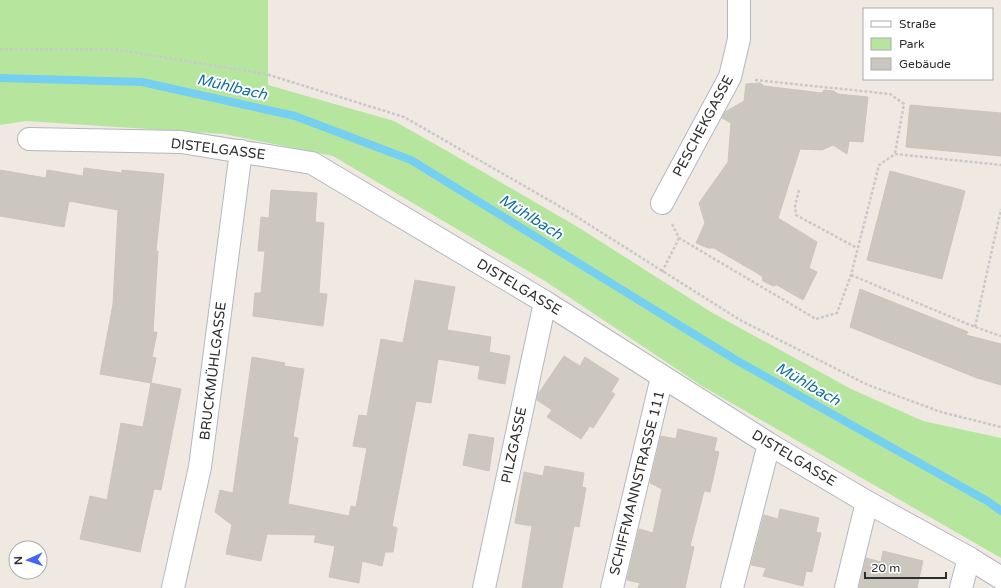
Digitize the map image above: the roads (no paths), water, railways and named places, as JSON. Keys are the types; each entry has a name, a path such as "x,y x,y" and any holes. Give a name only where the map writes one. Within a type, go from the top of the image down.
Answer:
{"street":[{"name":"PESCHEKGASSE","path":"662,203 730,77 739,39 739,0"},
{"name":"DISTELGASSE","path":"29,139 181,142 312,163 545,302 769,444 867,502 969,558 1001,578"},
{"name":"BRUCKMÜHLGASSE","path":"173,588 200,467 241,151"},
{"name":"PILZGASSE","path":"484,588 545,302"},
{"name":"SCHIFFMANNSTRASSE 111","path":"612,588 662,377"},
{"path":"732,588 769,444"},
{"path":"846,588 867,502"},
{"path":"961,588 969,558"}],"waterway":[{"name":"Mühlbach","path":"0,78 142,82 295,116 411,160 736,360 989,502 1001,511"}]}
